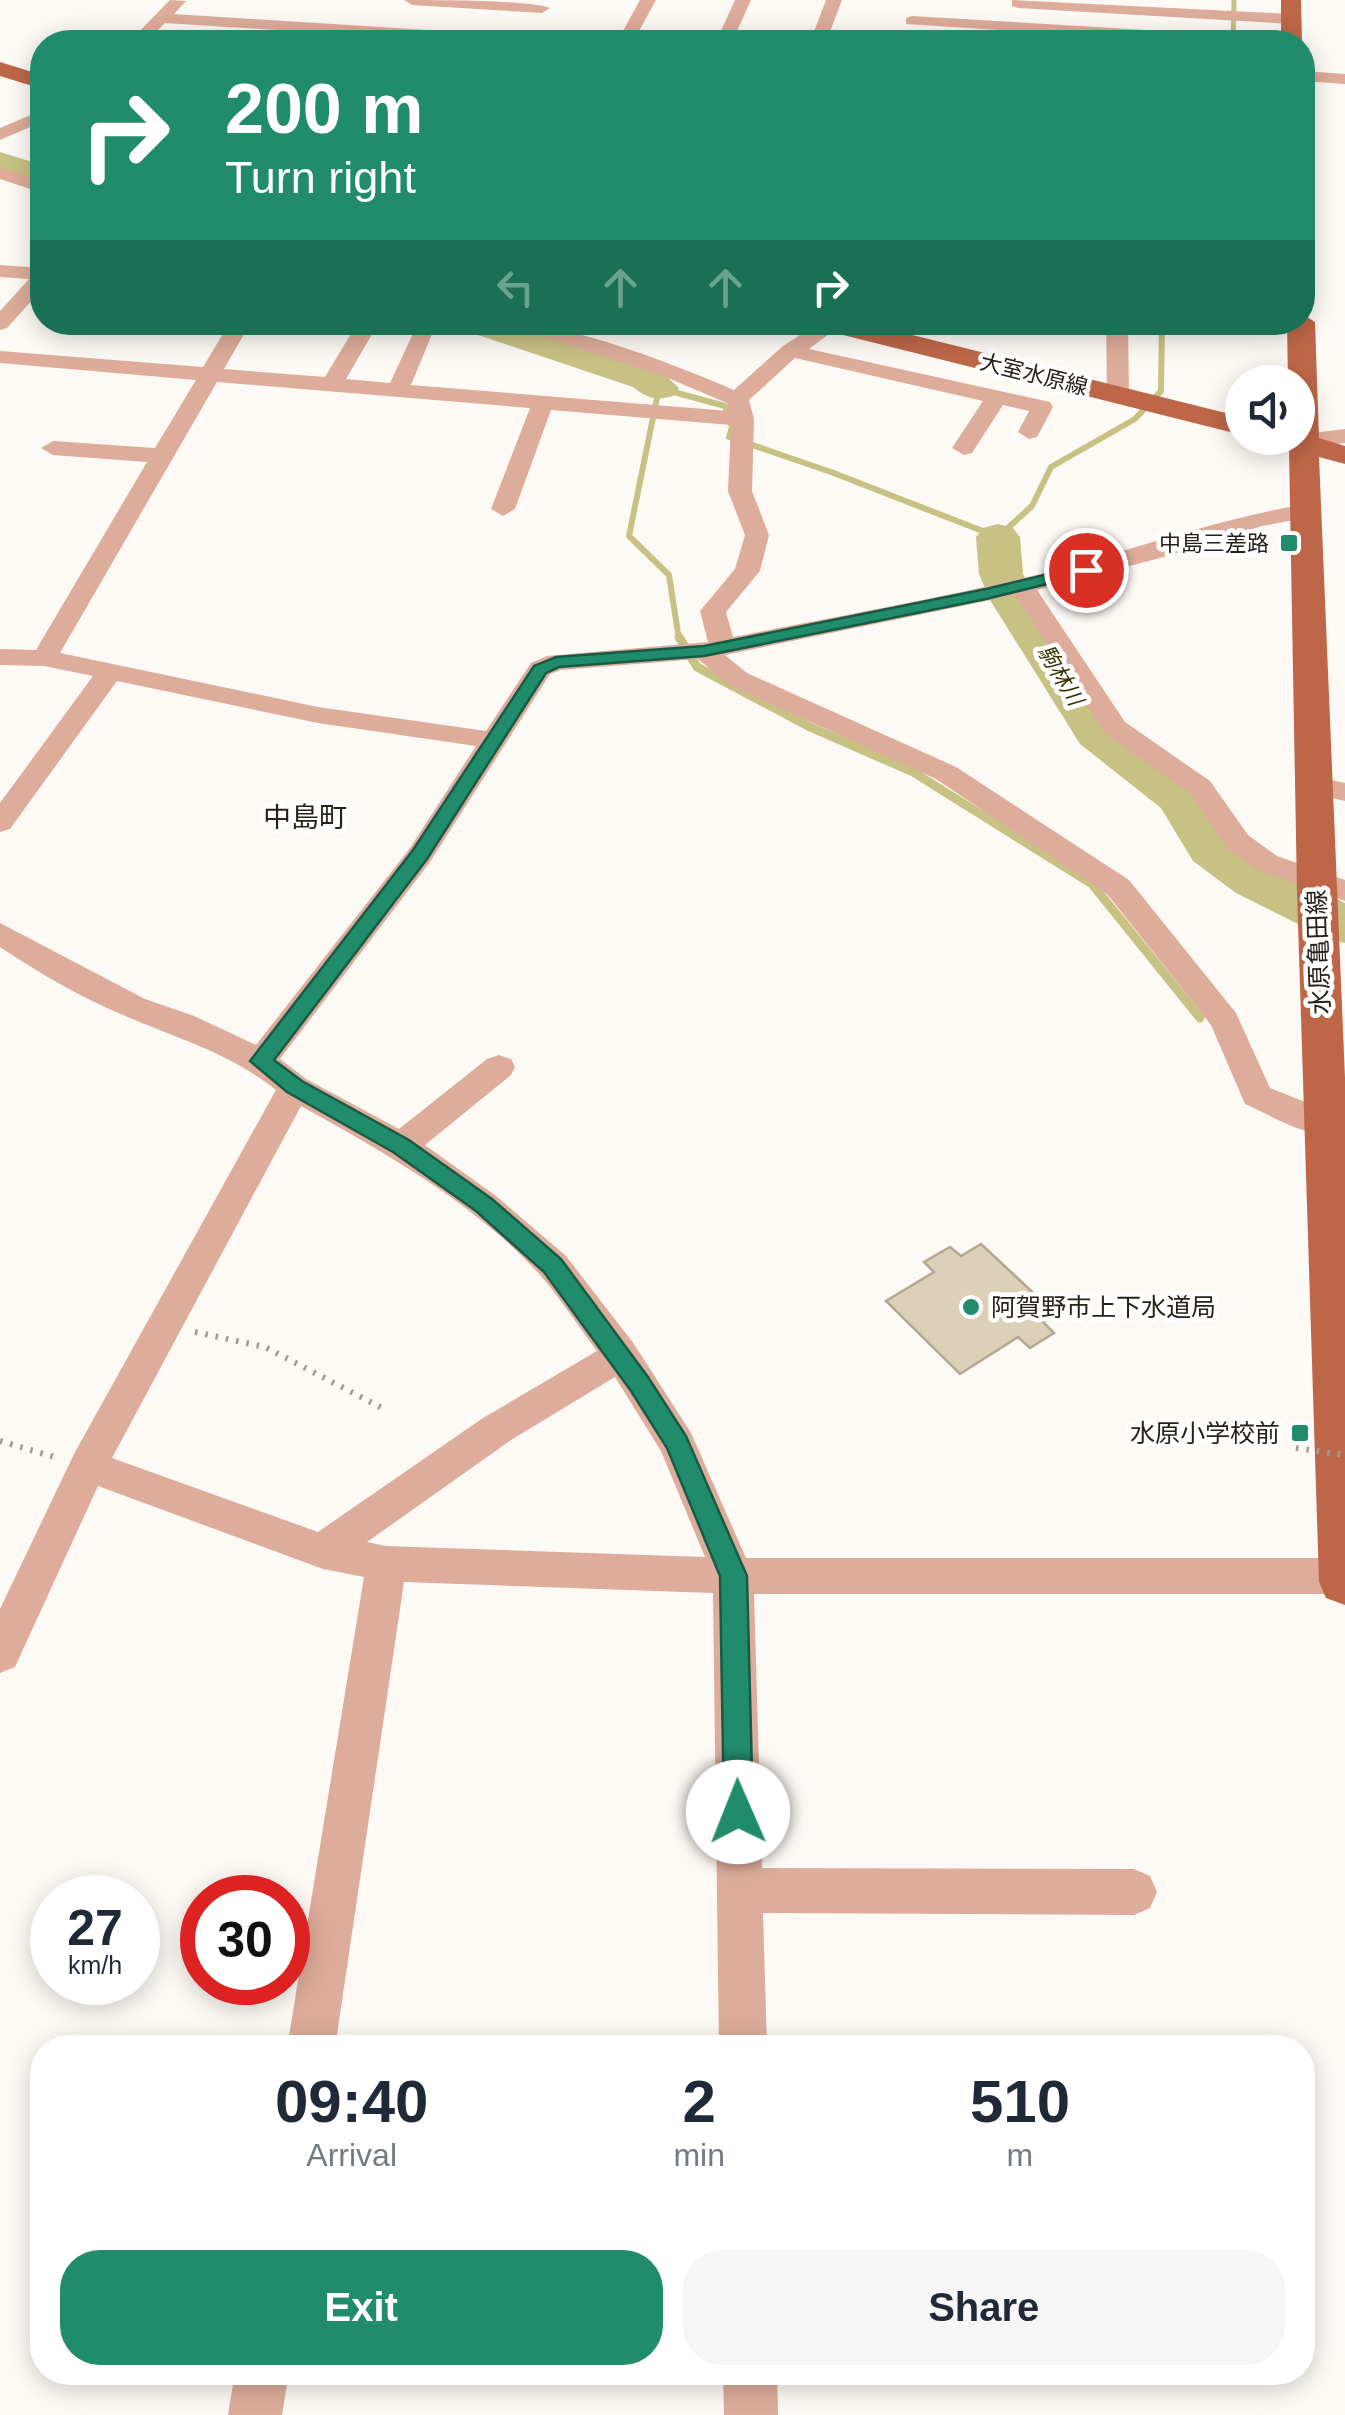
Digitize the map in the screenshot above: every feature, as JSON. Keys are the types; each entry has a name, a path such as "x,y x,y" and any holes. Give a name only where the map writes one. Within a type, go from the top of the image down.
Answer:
{"main road":[{"path":"0,69 30,78"},
{"name":"大室水原線","path":"878,335 1225,422"},
{"name":"水原亀田線","path":"1299,365 1300,335"},
{"path":"1315,446 1345,455"},
{"name":"水原亀田線","path":"1297,455 1306,512 1330,789 1323,898 1326,1124 1337,1216 1345,1578"}],"street":[{"path":"149,30 179,0"},
{"path":"412,0 545,4"},
{"path":"631,30 648,0"},
{"path":"729,30 743,0"},
{"path":"823,30 834,0"},
{"path":"909,30 917,0"},
{"path":"1004,2 1291,10"},
{"path":"529,30 545,4"},
{"path":"161,18 346,30"},
{"path":"912,21 1062,30"},
{"path":"269,30 273,25"},
{"path":"1315,77 1345,78"},
{"path":"1315,94 1345,95"},
{"path":"5,133 30,121"},
{"path":"5,133 30,138"},
{"path":"0,173 30,183"},
{"path":"0,271 30,274"},
{"path":"0,324 30,289"},
{"path":"44,658 233,335"},
{"path":"332,384 361,335"},
{"path":"398,389 423,335"},
{"path":"548,335 676,373 740,409"},
{"path":"814,335 791,352 740,409 740,491 757,535 747,571 713,611 713,649 738,680 946,773 1118,887 1225,1021 1256,1096 1326,1124"},
{"path":"1117,335 1118,394"},
{"path":"897,374 922,346"},
{"path":"791,352 1042,407 1028,432"},
{"path":"0,357 543,402 740,409"},
{"path":"1030,404 1053,378"},
{"path":"964,448 997,396"},
{"path":"503,509 543,402"},
{"path":"1315,438 1345,436"},
{"path":"53,448 163,456"},
{"path":"261,1061 420,855 540,669 556,662 713,649 986,594 1151,553 1258,519 1306,512"},
{"path":"1022,586 1115,728 1200,787 1238,842 1323,898"},
{"path":"0,657 44,658 318,715 497,741"},
{"path":"0,823 110,672"},
{"path":"0,932 43,961 134,1007 182,1024 261,1061 294,1087 401,1146 484,1205 553,1266 620,1355 677,1444 734,1576 743,2035"},
{"path":"401,1146 499,1067"},
{"path":"0,1654 88,1466 294,1087"},
{"path":"323,1551 496,1429 620,1355"},
{"path":"88,1466 323,1551 386,1564 734,1576 1345,1578"},
{"path":"314,2035 386,1564"},
{"path":"740,1890 1134,1892"},
{"path":"255,2415 260,2385"},
{"path":"750,2385 750,2415"}],"path":[{"path":"165,1325 265,1348 384,1409"},
{"path":"0,1441 88,1466"},
{"path":"1296,1448 1345,1455"}],"building":[{"name":"阿賀野市上下水道局","path":"981,1244 1056,1314 1043,1322 1054,1333 1030,1348 1018,1337 960,1374 886,1301 934,1272 924,1262 950,1247 961,1256"}],"waterway":[{"name":"駒林川","path":"1233,30 1234,0"},
{"path":"0,162 30,172"},
{"path":"515,335 647,379 659,388"},
{"path":"679,640 669,575 629,536 659,388 725,406 732,427 729,437 998,537 1032,506 1051,467 1135,419 1161,391 1162,335"},
{"name":"駒林川","path":"998,537 1001,574 1013,600 1097,734 1180,798 1212,849 1255,881 1345,925"},
{"path":"679,637 697,667 810,727 913,772 1092,884 1200,1018"}],"place":[{"name":"中島三差路","path":"1289,543"},
{"name":"阿賀野市上下水道局","path":"971,1307"},
{"name":"水原小学校前","path":"1300,1433"}],"district":[{"name":"中島町","path":"305,817"}],"route":[{"path":"738,1812 734,1576 677,1444 640,1384 553,1266 484,1205 401,1146 294,1087 261,1061 420,855 540,669 556,662 704,651 1086,570"}]}
